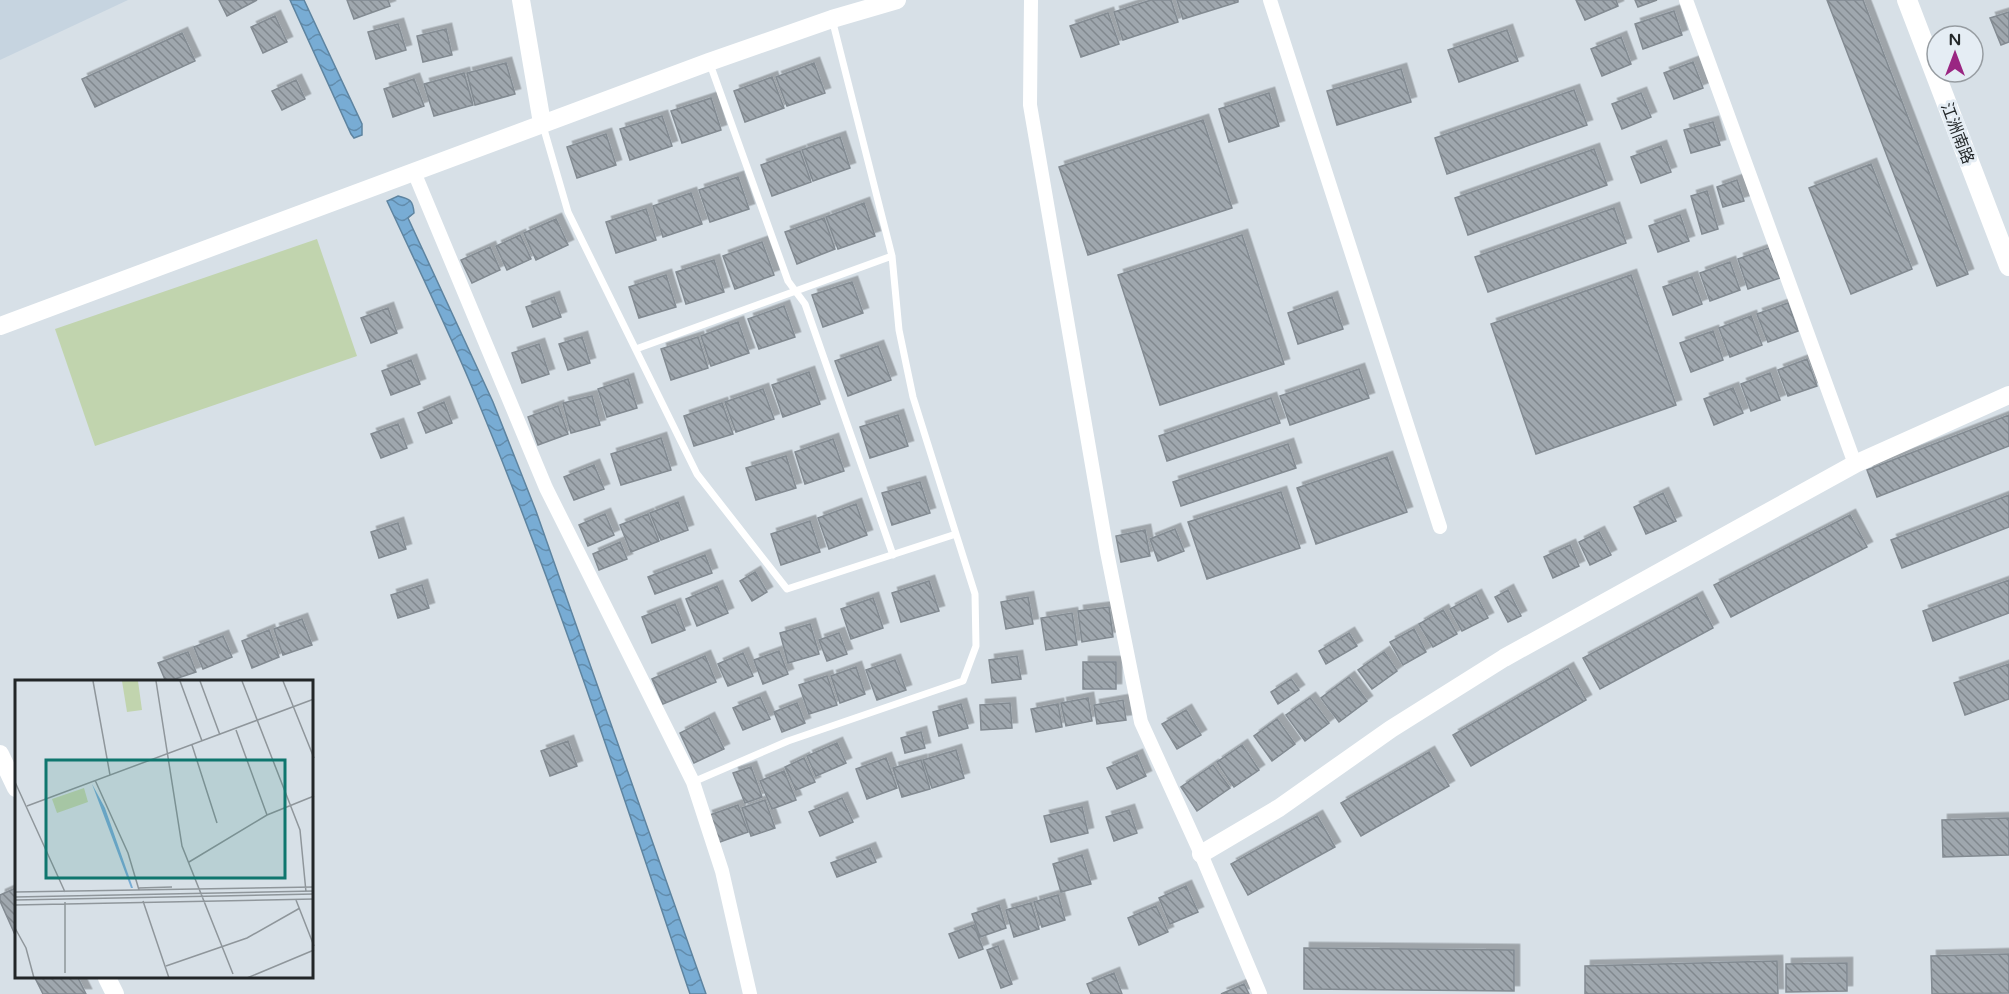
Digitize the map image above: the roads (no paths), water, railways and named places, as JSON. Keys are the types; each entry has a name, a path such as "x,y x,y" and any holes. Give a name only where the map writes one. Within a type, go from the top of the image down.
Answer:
{"main road":[{"name":"江洲南路","path":"1907,0 2009,266"}],"street":[{"path":"521,0 542,123"},
{"path":"0,326 709,62 832,19 897,0"},
{"path":"1031,0 1030,105 1111,575 1141,722 1201,854 1260,994"},
{"path":"1270,0 1440,526"},
{"path":"1686,0 1855,464"},
{"path":"414,172 546,488 693,782 722,871 750,994"},
{"path":"1201,854 1279,808 1391,729 1504,658 1855,464 2009,395"},
{"path":"0,754 15,786"},
{"path":"108,979 115,994"}],"lane":[{"path":"693,782 788,741 963,681 976,646 975,594 914,397 899,330 892,256 832,19"},
{"path":"709,62 788,281 805,304 893,555"},
{"path":"542,123 568,212 697,474 787,589 956,534"},
{"path":"636,349 892,256"}],"water":[{"path":"290,0 304,0 362,124 362,135 354,138 351,134"},
{"path":"398,196 408,199 413,205 414,213 408,218 493,402 536,511 706,994 690,994 589,697 536,550 468,378 387,201"}]}
